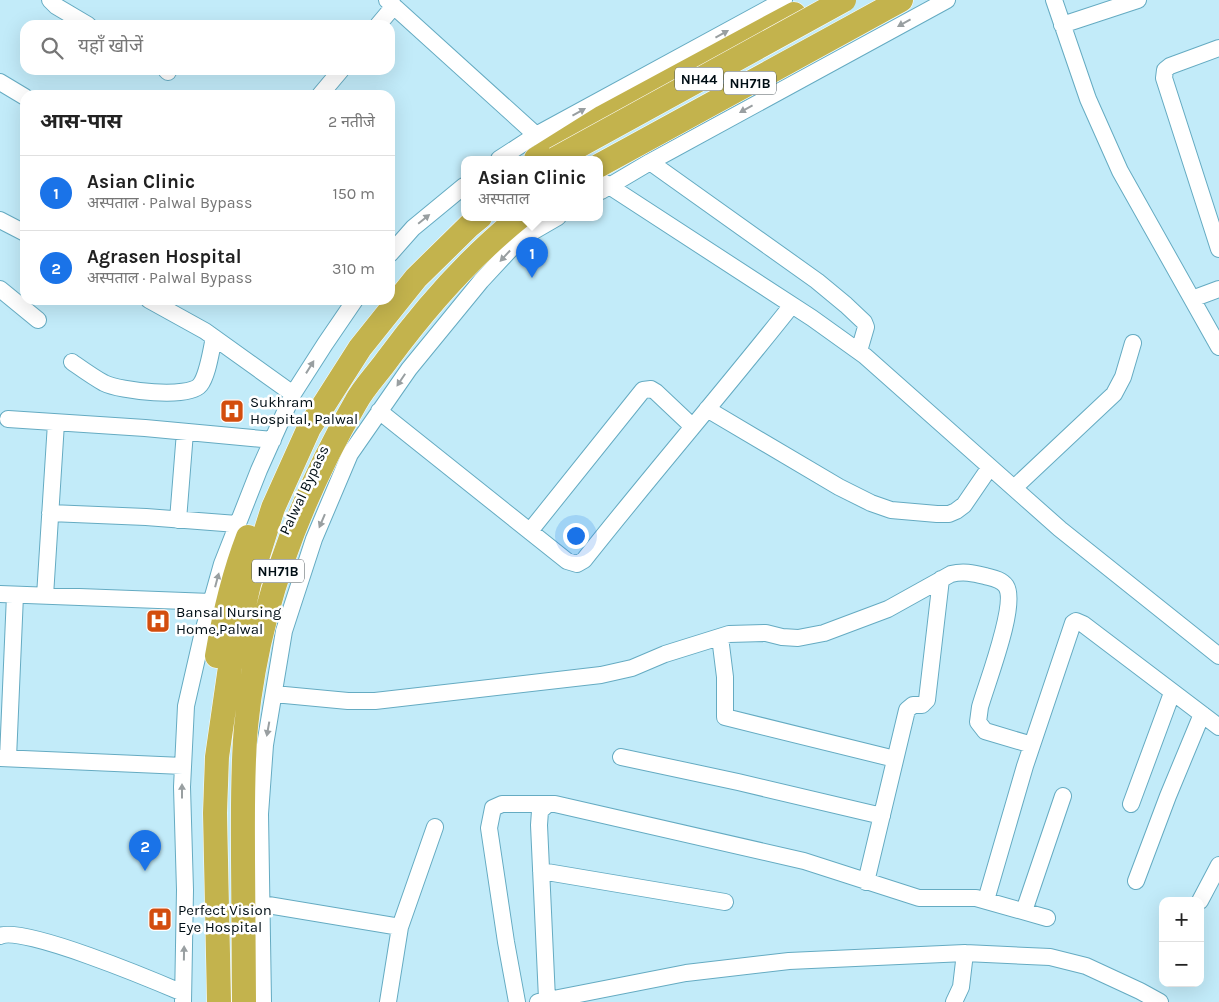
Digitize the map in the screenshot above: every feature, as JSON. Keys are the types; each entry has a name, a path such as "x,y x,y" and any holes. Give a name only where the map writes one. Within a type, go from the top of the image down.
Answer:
{"highway":[{"path":"542,156 555,150 603,117 820,0"},
{"name":"NH44","path":"555,150 844,0"},
{"name":"NH44","path":"596,156 879,0"},
{"name":"NH71B","path":"603,180 901,0"},
{"path":"395,290 441,238 461,220"},
{"name":"Palwal Bypass","path":"395,304 416,278 475,221"},
{"name":"Palwal Bypass","path":"234,1002 230,816 233,762 243,692 266,585 287,520 351,395 398,331 446,277 503,221"},
{"name":"NH71B","path":"244,1002 243,774 246,725 251,689 266,616 278,573 309,492 357,401 410,329 442,290 492,240 515,221"},
{"path":"190,999 201,899 201,778 224,616 235,571 252,526 304,418 383,305"},
{"name":"Palwal Bypass","path":"219,1002 215,812 217,757 230,667 249,584 273,508 308,428 360,348 394,305"}],"street":[{"path":"50,0 56,6 80,20"},
{"path":"518,156 555,150 784,0"},
{"path":"603,181 650,162 947,0"},
{"path":"1054,0 1088,99 1120,171 1219,346"},
{"path":"1062,24 1138,0"},
{"path":"381,20 390,3 555,150"},
{"path":"1219,48 1170,66 1164,73 1219,249"},
{"path":"324,90 337,75"},
{"path":"0,82 20,94"},
{"path":"650,162 817,281 846,305 864,322 866,327 859,351"},
{"path":"603,182 859,351 1060,529 1219,656"},
{"path":"395,248 413,228 461,188"},
{"path":"0,220 20,230"},
{"path":"264,1002 260,814 265,745 284,630 314,539 350,454 409,368 481,281 520,239 551,221"},
{"path":"0,289 38,320"},
{"path":"1192,299 1219,289"},
{"path":"158,305 214,338 293,394"},
{"path":"0,936 10,934 40,940 118,967 190,999 182,787 186,706 202,632 222,564 293,394 352,305"},
{"path":"380,411 567,561 577,564 580,563 792,305"},
{"path":"72,362 104,383 121,389 144,392 192,391 201,385 204,378 214,338"},
{"path":"1014,488 1114,394 1123,377 1133,343"},
{"path":"530,531 643,390 651,389 656,392 692,426"},
{"path":"707,409 839,487 871,503 892,510 937,514 949,514 956,511 964,505 990,467"},
{"path":"8,419 145,428 273,440"},
{"path":"45,596 56,423"},
{"path":"178,520 185,432"},
{"path":"50,513 238,524"},
{"path":"274,694 348,701 375,701 601,676 632,668 665,654 720,637 750,633 798,638 824,633 888,609 941,579 951,574 962,572 999,580 1005,585 1009,593 1007,618 980,708 978,722 985,731 1032,745"},
{"path":"866,882 907,710 913,705 922,705 927,700 941,579"},
{"path":"183,766 4,758 8,594 211,602"},
{"path":"986,900 1032,745 1071,627 1076,621 1083,624 1219,727"},
{"path":"720,637 726,677 725,717 895,759"},
{"path":"1131,804 1172,692"},
{"path":"1136,881 1202,714"},
{"path":"621,757 882,816"},
{"path":"1024,911 1062,796"},
{"path":"517,1002 489,828 493,808 502,804 555,804 804,861 919,898 967,897 986,900 1047,918"},
{"path":"548,804 540,811 539,825 542,1001 583,998 686,973 789,961 965,953 1050,957 1068,961 1086,966 1160,1002"},
{"path":"388,1002 400,927 435,827"},
{"path":"1202,897 1219,864"},
{"path":"541,871 726,902"},
{"path":"262,904 400,927"},
{"path":"954,1002 961,987 965,953"}],"place":[{"name":"Asian Clinic","path":"532,278"},
{"name":"Sukhram Hospital, Palwal","path":"232,411"},
{"name":"Bansal Nursing Home,Palwal","path":"158,621"},
{"name":"Agrasen Hospital","path":"145,871"},
{"name":"Perfect Vision Eye Hospital","path":"160,919"}]}
